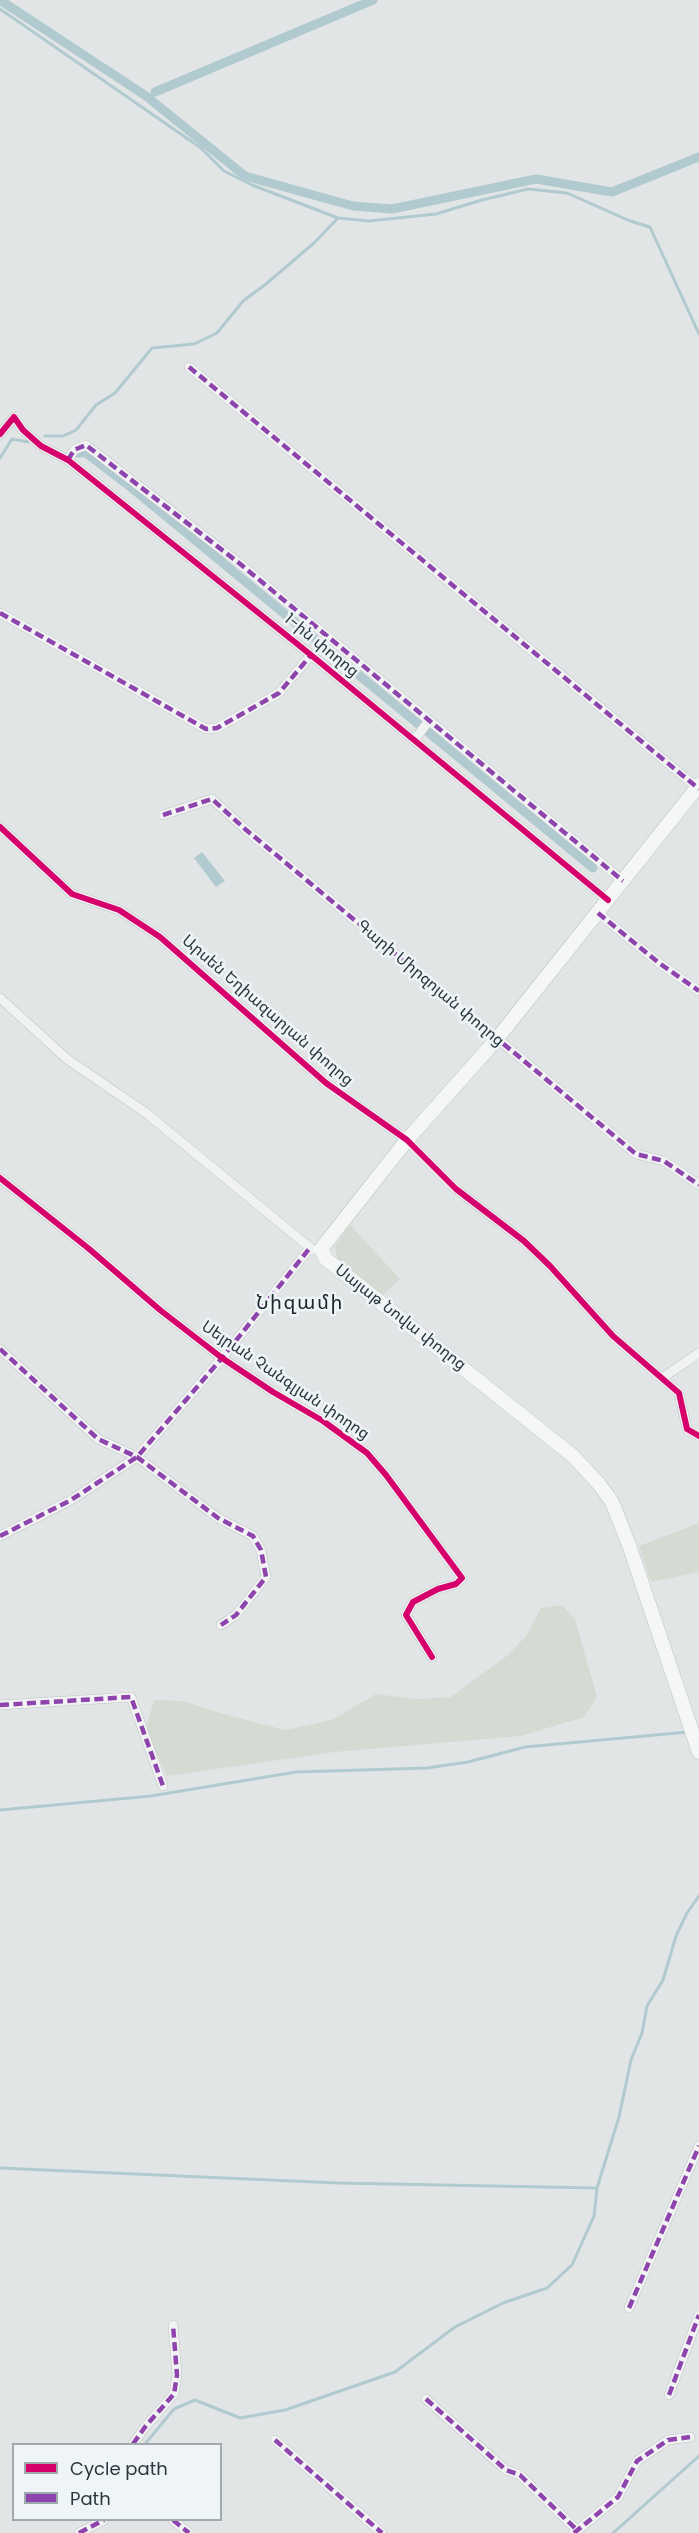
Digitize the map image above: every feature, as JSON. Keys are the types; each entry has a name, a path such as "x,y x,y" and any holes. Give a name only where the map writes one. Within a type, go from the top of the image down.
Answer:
{"main road":[{"path":"315,1249 407,1140 496,1040 698,787"},
{"name":"Սայաթ Նովա փողոց","path":"315,1249 573,1456 599,1484 612,1502 629,1545 697,1747"}],"street":[{"path":"189,367 698,787"},
{"name":"1-ին փողոց","path":"0,434 14,417 23,430 41,446 68,460 415,739 608,900"},
{"path":"68,460 74,450 86,445 239,563 428,722 623,881"},
{"path":"0,613 206,729 217,728 279,693 311,655"},
{"path":"415,739 428,722"},
{"name":"Գարի Միրզոյան փողոց","path":"163,815 212,799 496,1040 636,1154 663,1161 699,1185"},
{"name":"Արսեն Եղիազարյան փողոց","path":"0,827 72,894 119,910 160,937 326,1083 407,1140 456,1189 524,1241 550,1266 613,1336 679,1393 687,1429 699,1436"},
{"path":"598,913 658,963 699,991"},
{"name":"Սայաթ Նովա փողոց","path":"0,998 67,1059 146,1113 315,1249"},
{"name":"Սեյրան Չանգլյան փողոց","path":"0,1179 222,1358 273,1392 323,1421 367,1453 386,1475 462,1578 456,1584 438,1589 413,1602 406,1615 432,1657"},
{"path":"0,1536 71,1500 137,1457 315,1249"},
{"path":"0,1349 98,1439 137,1457 218,1518 253,1536 261,1550 266,1577 236,1615 221,1625"},
{"path":"662,1378 699,1353"},
{"path":"0,1705 130,1697 163,1786"},
{"path":"629,2308 699,2145"},
{"path":"669,2395 699,2315"},
{"path":"134,2443 174,2394 177,2374 173,2325"},
{"path":"426,2399 506,2470 520,2475 576,2532 618,2498 637,2461 668,2440 690,2437"},
{"path":"275,2440 382,2533"},
{"path":"79,2533 102,2521"},
{"path":"174,2521 189,2533"}],"shaded area":[{"path":"350,1225 400,1279 383,1295 339,1261 336,1255 335,1246"},
{"path":"699,1523 699,1572 651,1582 639,1546"},
{"path":"562,1605 575,1619 597,1697 584,1717 521,1736 335,1752 167,1776 146,1729 154,1700 183,1701 285,1730 332,1720 376,1694 416,1699 451,1697 508,1655 526,1636 541,1608"}],"water":[{"path":"202,852 225,881 216,887 194,858"}],"waterway":[{"path":"0,0 146,96 245,176 353,206 392,209 536,179 612,192 699,157"},
{"path":"155,92 373,0"},
{"path":"0,9 201,148 224,171 252,185 338,218 369,221 436,214 528,189 567,193 630,221 650,227 699,334"},
{"path":"45,436 63,436 76,430 96,405 115,393 152,348 194,344 217,333 243,301 314,243 338,218"},
{"path":"0,458 12,439 28,442"},
{"path":"77,453 86,453 133,489 593,868"},
{"path":"0,1810 151,1796 296,1772 427,1768 468,1762 525,1747 688,1732"},
{"path":"146,2443 174,2409 195,2400 240,2418 285,2410 395,2372 455,2327 503,2303 547,2288 572,2265 594,2216 597,2188 619,2117 631,2060 642,2033 647,2006 663,1980 676,1936 687,1913 699,1896"},
{"path":"0,2168 338,2183 597,2188"},
{"path":"613,2533 699,2456"}],"marked path":[{"path":"189,367 699,789"},
{"path":"68,460 74,450 86,445 239,563 623,881"},
{"path":"0,613 206,729 217,728 279,693 311,655"},
{"path":"163,815 212,799 245,829 636,1154 664,1161 699,1185"},
{"path":"598,913 659,963 699,991"},
{"path":"0,1536 71,1500 137,1457 222,1358 309,1249"},
{"path":"0,1349 98,1439 137,1457 218,1518 253,1536 261,1550 266,1577 236,1615 221,1625"},
{"path":"0,1705 131,1697 163,1786"},
{"path":"629,2308 699,2146"},
{"path":"669,2395 699,2315"},
{"path":"134,2443 174,2394 177,2375 173,2325"},
{"path":"426,2399 506,2470 520,2475 577,2530"},
{"path":"574,2533 618,2497 637,2461 668,2440 690,2437"},
{"path":"275,2440 382,2533"},
{"path":"79,2533 102,2521"},
{"path":"174,2521 189,2533"}],"cycle path":[{"path":"0,434 14,417 23,430 41,446 68,460 311,655 608,900"},
{"path":"0,827 72,894 119,910 160,937 326,1083 407,1140 456,1189 524,1241 550,1266 613,1336 679,1393 687,1429 699,1436"},
{"path":"0,1178 222,1358 273,1392 323,1421 367,1453 386,1475 462,1578 456,1584 438,1589 413,1602 406,1615 432,1657"}],"district":[{"name":"Նիզամի","path":"300,1304"}]}
